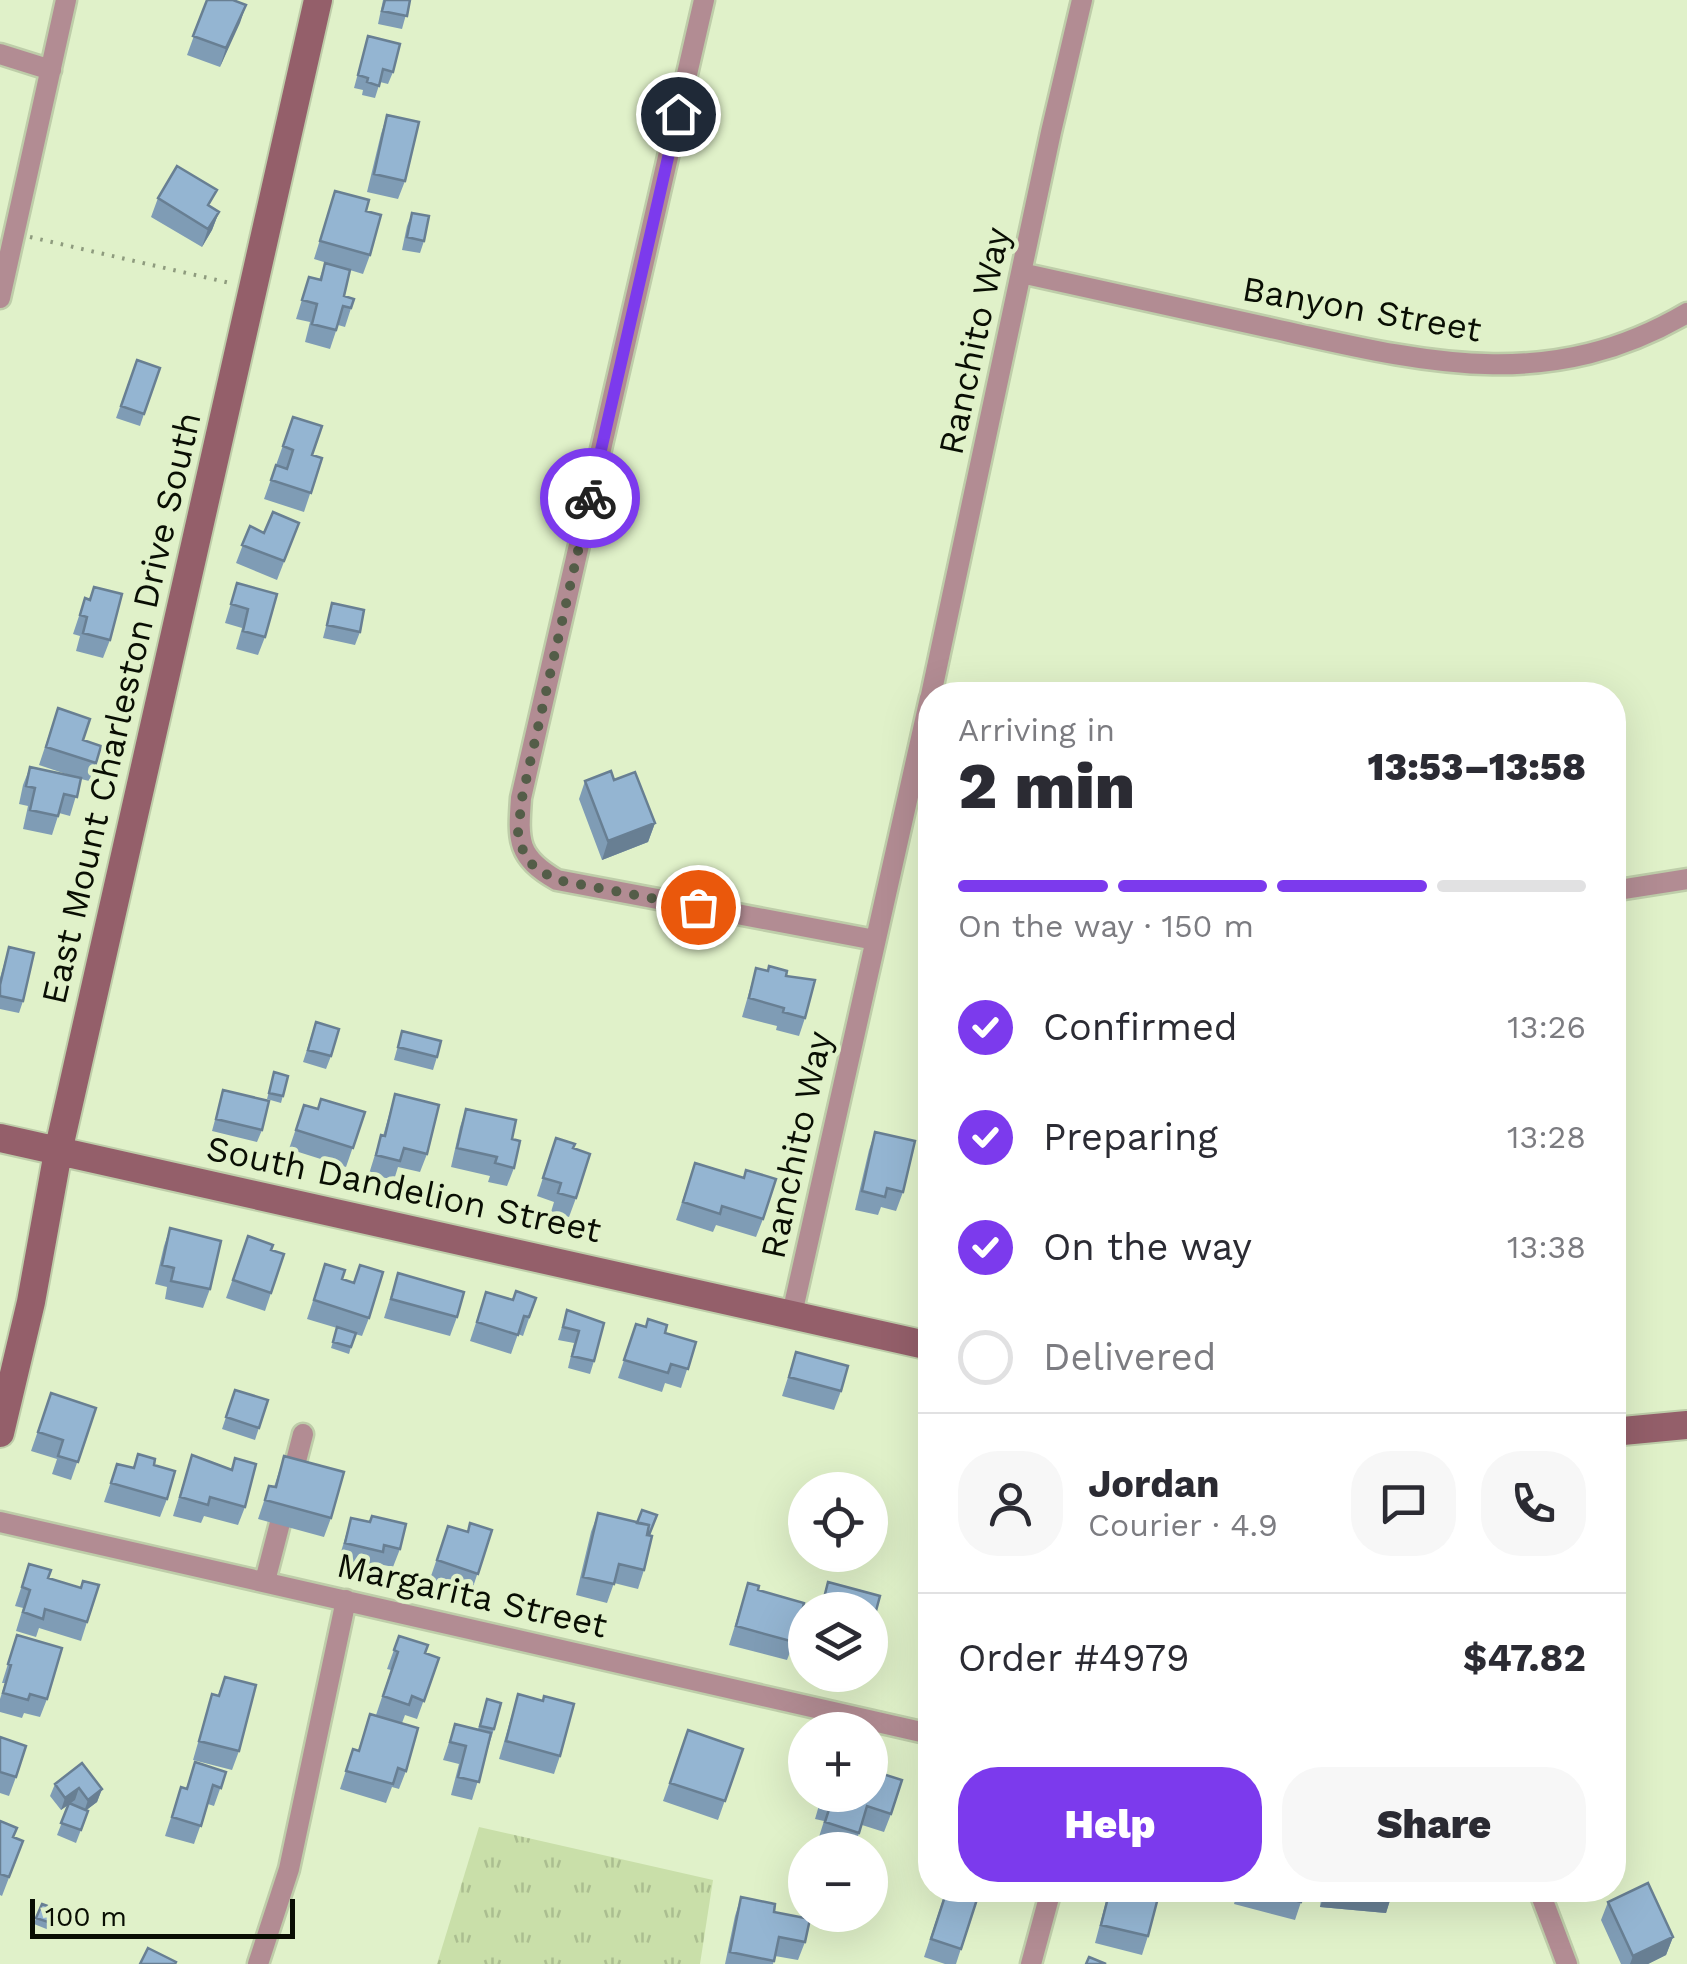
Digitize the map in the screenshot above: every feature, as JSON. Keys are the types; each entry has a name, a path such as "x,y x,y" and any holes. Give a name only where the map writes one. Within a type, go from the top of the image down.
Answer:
{"street":[{"path":"0,298 66,0"},
{"name":"East Mount Charleston Drive South","path":"0,1433 31,1302 58,1152 318,0"},
{"path":"704,0 526,779 518,833 524,854 535,868 557,880 875,940"},
{"name":"Ranchito Way","path":"933,682 1082,0"},
{"path":"0,54 51,70"},
{"name":"Banyon Street","path":"1021,273 1454,365 1510,366 1568,358 1622,344 1687,313"},
{"name":"Ranchito Way","path":"792,1314 875,940 918,798"},
{"path":"1626,889 1687,880"},
{"name":"South Dandelion Street","path":"0,1138 918,1343"},
{"path":"1626,1431 1687,1425"},
{"path":"264,1580 303,1434"},
{"name":"Margarita Street","path":"0,1522 918,1731"},
{"path":"258,1964 289,1869 346,1600"},
{"path":"1030,1964 1048,1902"},
{"path":"1544,1902 1567,1964"}],"path":[{"path":"16,234 254,288"}],"green space":[{"path":"479,1827 713,1880 700,1964 437,1964"}],"building":[{"path":"207,0 233,0 246,5 226,48 193,36"},
{"path":"385,0 410,0 407,16 382,11"},
{"path":"368,36 400,44 393,72 383,69 379,86 358,75"},
{"path":"387,115 419,122 405,181 374,174"},
{"path":"177,166 217,190 208,205 219,212 208,229 158,198"},
{"path":"335,191 369,200 366,211 381,215 370,255 320,241"},
{"path":"412,213 429,216 424,241 407,237"},
{"path":"325,263 350,270 344,296 354,299 351,308 343,306 336,330 312,324 317,304 302,300 309,277 321,280"},
{"path":"137,360 160,368 144,414 121,406"},
{"path":"293,417 322,426 312,455 322,458 311,493 271,480 276,465 287,469 293,450 283,446"},
{"path":"273,512 299,523 284,561 242,545 250,526 264,533"},
{"path":"237,583 277,594 265,637 243,631 248,609 231,604"},
{"path":"94,587 122,594 110,640 83,633 87,617 80,615 85,598 90,600"},
{"path":"332,603 364,610 360,632 327,625"},
{"path":"58,708 90,719 83,740 101,746 96,763 46,747"},
{"path":"30,767 81,778 77,797 64,794 58,816 30,810 35,788 26,786"},
{"path":"611,771 614,780 635,772 655,823 608,841 585,781"},
{"path":"9,947 34,953 23,1001 0,996"},
{"path":"769,966 787,971 786,976 815,980 805,1018 749,998 756,968 768,971"},
{"path":"316,1022 339,1029 331,1056 308,1050"},
{"path":"402,1031 441,1041 437,1057 398,1047"},
{"path":"274,1072 288,1076 283,1096 269,1093"},
{"path":"223,1090 269,1101 262,1130 216,1119"},
{"path":"395,1094 439,1105 427,1154 404,1148 400,1161 376,1155"},
{"path":"321,1099 365,1112 353,1148 296,1130 304,1105 318,1109"},
{"path":"466,1109 516,1120 512,1139 520,1141 514,1168 495,1163 497,1157 457,1148"},
{"path":"875,1132 915,1141 903,1192 887,1188 885,1197 862,1191"},
{"path":"556,1138 590,1154 576,1198 558,1193 561,1183 543,1178"},
{"path":"695,1163 744,1178 746,1170 776,1179 763,1219 722,1206 720,1214 683,1202"},
{"path":"170,1228 221,1241 210,1289 171,1281 174,1268 162,1265"},
{"path":"248,1236 273,1245 271,1250 284,1254 271,1293 233,1280"},
{"path":"325,1264 345,1270 342,1279 354,1283 360,1265 383,1272 369,1318 314,1300"},
{"path":"398,1273 464,1292 457,1317 391,1299"},
{"path":"516,1291 536,1298 518,1335 477,1322 486,1292 513,1300"},
{"path":"567,1310 604,1323 594,1361 572,1356 579,1331 563,1327"},
{"path":"648,1319 667,1325 665,1333 696,1342 688,1369 671,1364 668,1373 624,1360 636,1324 646,1327"},
{"path":"337,1327 356,1333 351,1347 333,1342"},
{"path":"796,1352 848,1366 841,1391 789,1377"},
{"path":"235,1390 268,1400 259,1428 226,1417"},
{"path":"51,1393 96,1408 78,1462 58,1456 63,1440 38,1432"},
{"path":"138,1454 155,1459 154,1465 175,1471 167,1499 111,1483 117,1464 134,1468"},
{"path":"192,1455 232,1470 235,1458 256,1464 245,1507 210,1497 208,1505 180,1497"},
{"path":"284,1456 344,1472 331,1518 265,1500 269,1486 276,1487"},
{"path":"642,1510 657,1515 649,1535 649,1525 637,1523"},
{"path":"598,1513 649,1525 647,1535 652,1536 644,1570 619,1564 614,1584 583,1577"},
{"path":"372,1516 406,1524 400,1549 384,1545 383,1552 345,1543 351,1518 370,1522"},
{"path":"470,1523 492,1530 478,1574 437,1560 448,1526 468,1532"},
{"path":"29,1564 51,1570 48,1578 81,1588 83,1581 99,1585 87,1622 45,1609 43,1619 23,1612 30,1590 22,1587"},
{"path":"828,1582 865,1592 826,1592"},
{"path":"748,1583 788,1598 788,1640 736,1626"},
{"path":"17,1635 62,1648 47,1699 30,1694 28,1700 3,1693"},
{"path":"399,1636 428,1645 425,1653 439,1658 424,1701 412,1696 409,1705 383,1696 398,1652 394,1650"},
{"path":"225,1677 256,1685 239,1751 199,1741 212,1694 219,1696"},
{"path":"518,1694 574,1704 560,1756 506,1741"},
{"path":"487,1699 501,1703 494,1729 480,1726"},
{"path":"370,1714 418,1728 406,1771 398,1768 393,1784 346,1771 353,1749 359,1751"},
{"path":"455,1724 491,1733 479,1782 458,1777 466,1746 450,1742"},
{"path":"688,1730 743,1749 725,1801 670,1783"},
{"path":"0,1737 26,1746 16,1777 0,1772"},
{"path":"195,1762 226,1772 221,1788 213,1785 201,1826 172,1817 181,1787 187,1789"},
{"path":"82,1763 102,1789 88,1800 79,1788 65,1798 55,1784"},
{"path":"888,1776 902,1780 891,1814 885,1812"},
{"path":"69,1803 88,1811 81,1830 61,1823"},
{"path":"828,1812 865,1812 859,1832 825,1822"},
{"path":"0,1821 17,1828 13,1837 23,1841 9,1877 0,1874"},
{"path":"1648,1883 1673,1937 1633,1956 1608,1902 1626,1902 1626,1893"},
{"path":"741,1897 775,1904 774,1912 788,1915 788,1932 807,1932 805,1942 779,1937 774,1961 730,1952"},
{"path":"943,1902 976,1902 961,1949 931,1939"},
{"path":"1107,1902 1157,1902 1148,1936 1101,1925"},
{"path":"42,1904 56,1909 51,1923 36,1918"},
{"path":"148,1948 176,1962 175,1964 140,1964"},
{"path":"1089,1957 1106,1964 1086,1964"}],"way so far":[{"path":"590,498 522,798 518,833 524,854 535,868 557,880 698,907"}],"route":[{"path":"590,498 678,114"}]}
